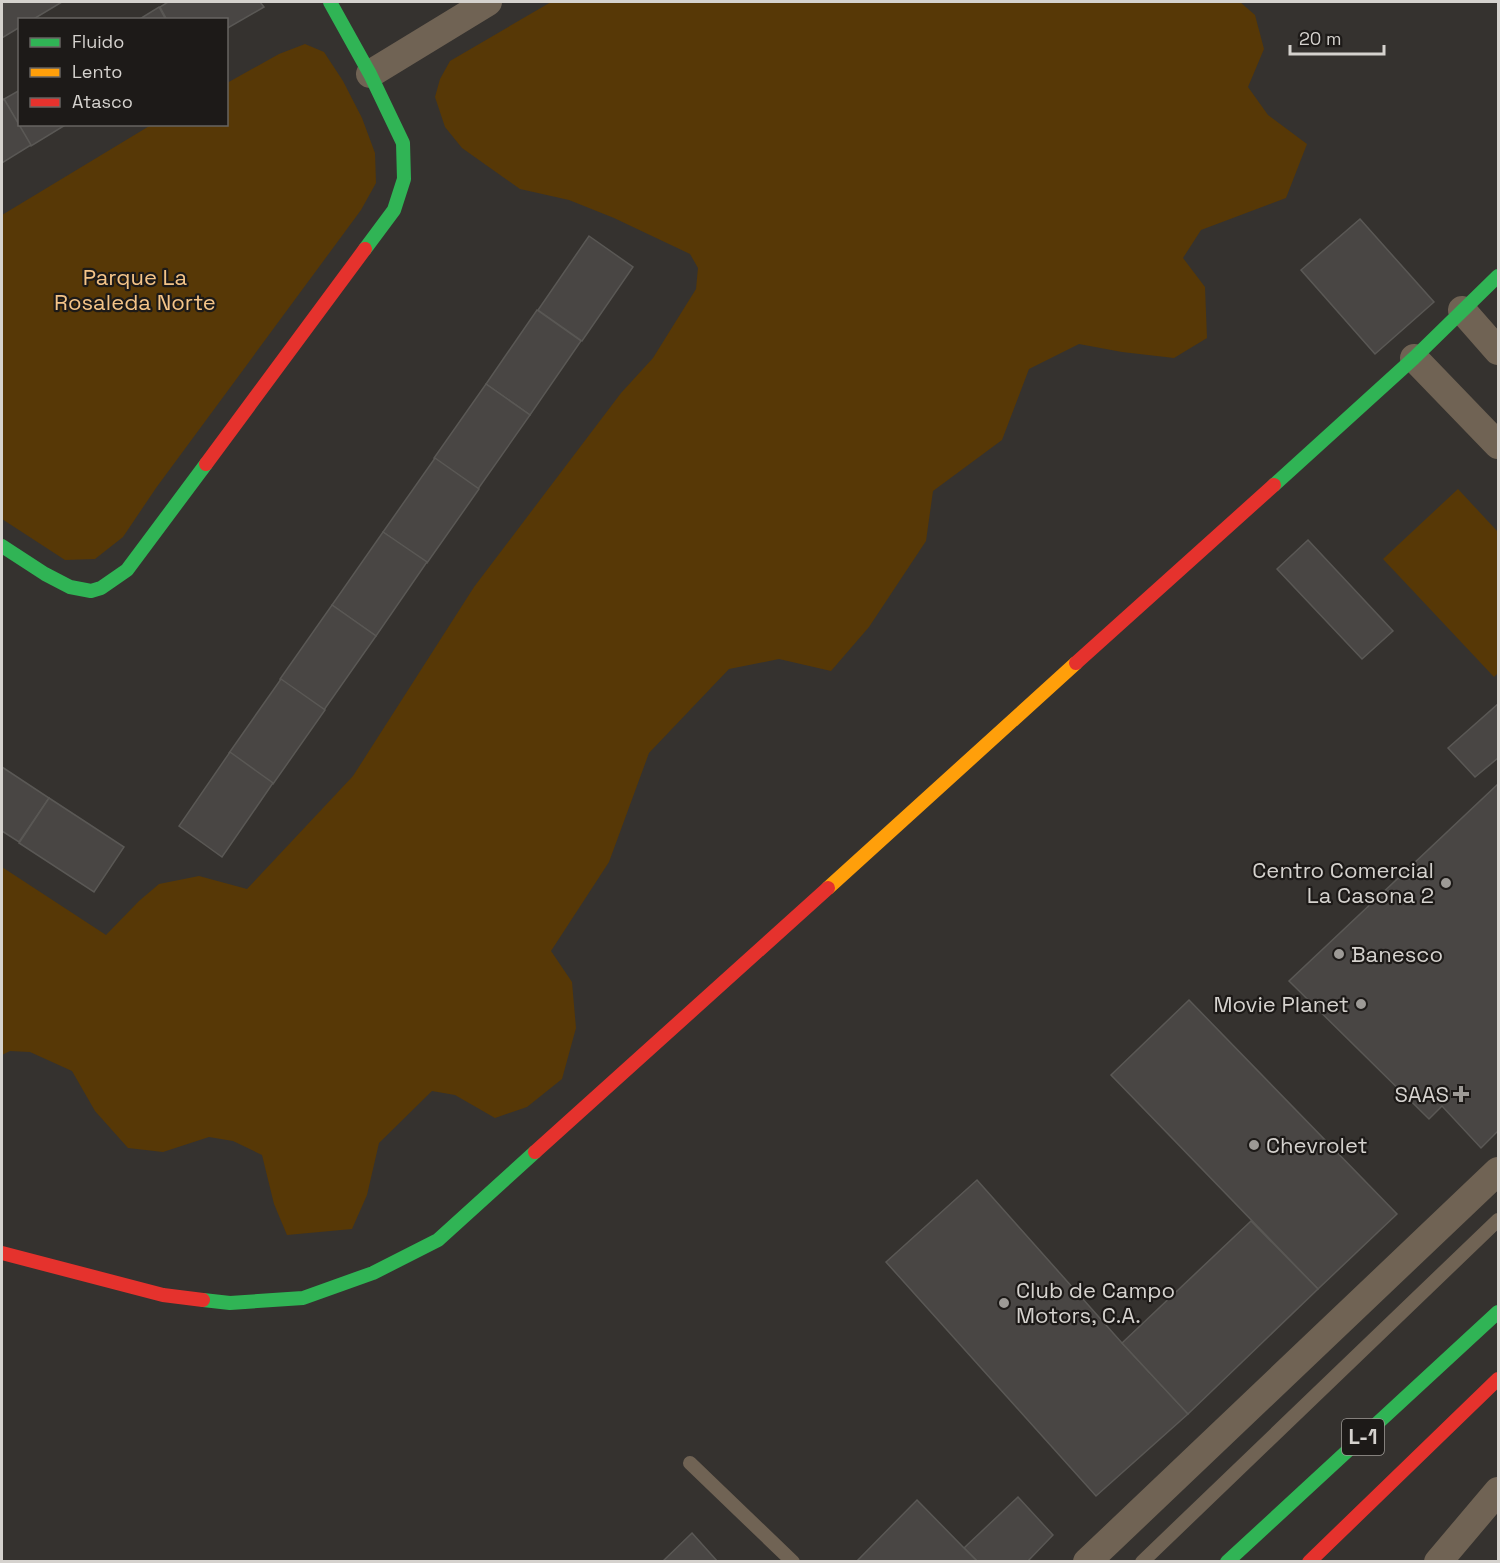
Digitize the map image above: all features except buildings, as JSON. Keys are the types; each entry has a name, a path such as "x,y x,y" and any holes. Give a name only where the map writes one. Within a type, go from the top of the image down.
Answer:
{"street":[{"path":"2,546 69,589 92,591 110,583 127,570 394,210 404,179 403,143 370,74 330,2"},
{"path":"370,74 488,2"},
{"path":"2,1253 163,1296 230,1303 303,1298 373,1273 438,1240 1414,358 1498,276"},
{"path":"1462,310 1498,351"},
{"path":"1414,358 1498,445"},
{"path":"1088,1562 1498,1171"},
{"name":"L-1","path":"1227,1562 1498,1312"},
{"name":"L-1","path":"1309,1562 1498,1379"},
{"path":"1438,1562 1498,1491"}],"lane":[{"path":"1142,1562 1495,1229"},
{"path":"690,1463 793,1562"}],"green space":[{"path":"551,2 1240,2 1255,15 1264,49 1248,87 1268,115 1307,144 1286,198 1201,230 1183,258 1205,287 1207,338 1174,358 1079,344 1029,369 1002,440 933,491 926,541 869,627 831,671 779,659 729,669 649,753 609,862 551,951 572,982 576,1028 562,1079 527,1107 495,1118 455,1095 432,1091 379,1143 367,1195 352,1229 287,1235 274,1204 262,1155 233,1141 209,1137 163,1152 128,1148 95,1111 72,1071 30,1052 10,1051 2,1055 2,867 106,935 159,884 199,876 247,889 353,776 474,587 621,393 653,358 696,289 698,268 690,254 614,218 569,200 520,189 462,148 445,127 435,97 440,79 450,61"},
{"name":"Parque La Rosaleda Norte","path":"305,44 324,52 343,81 362,118 375,153 376,183 361,210 156,488 123,537 95,559 65,560 2,519 2,215 149,126 228,126 228,82 279,54"},
{"path":"1458,489 1498,532 1498,673 1494,677 1383,559"}],"traffic: fast":[{"path":"330,2 370,74 403,143 404,179 394,210 365,249"},
{"path":"1274,485 1414,358 1498,276"},
{"path":"2,546 70,587 91,591 101,588 127,570 206,464"},
{"path":"203,1300 230,1303 303,1298 373,1273 438,1240 535,1152"},
{"path":"1227,1562 1498,1312"}],"traffic: slow":[{"path":"828,888 1076,663"}],"traffic: jam":[{"path":"206,464 365,249"},
{"path":"1076,663 1274,485"},
{"path":"535,1152 828,888"},
{"path":"2,1253 163,1295 203,1300"},
{"path":"1309,1562 1498,1379"}],"place":[{"name":"Centro Comercial La Casona 2","path":"1446,883"},
{"name":"Banesco","path":"1339,954"},
{"name":"Movie Planet","path":"1361,1004"},
{"name":"SAAS","path":"1461,1094"},
{"name":"Chevrolet","path":"1254,1145"},
{"name":"Club de Campo Motors, C.A.","path":"1004,1303"}]}
